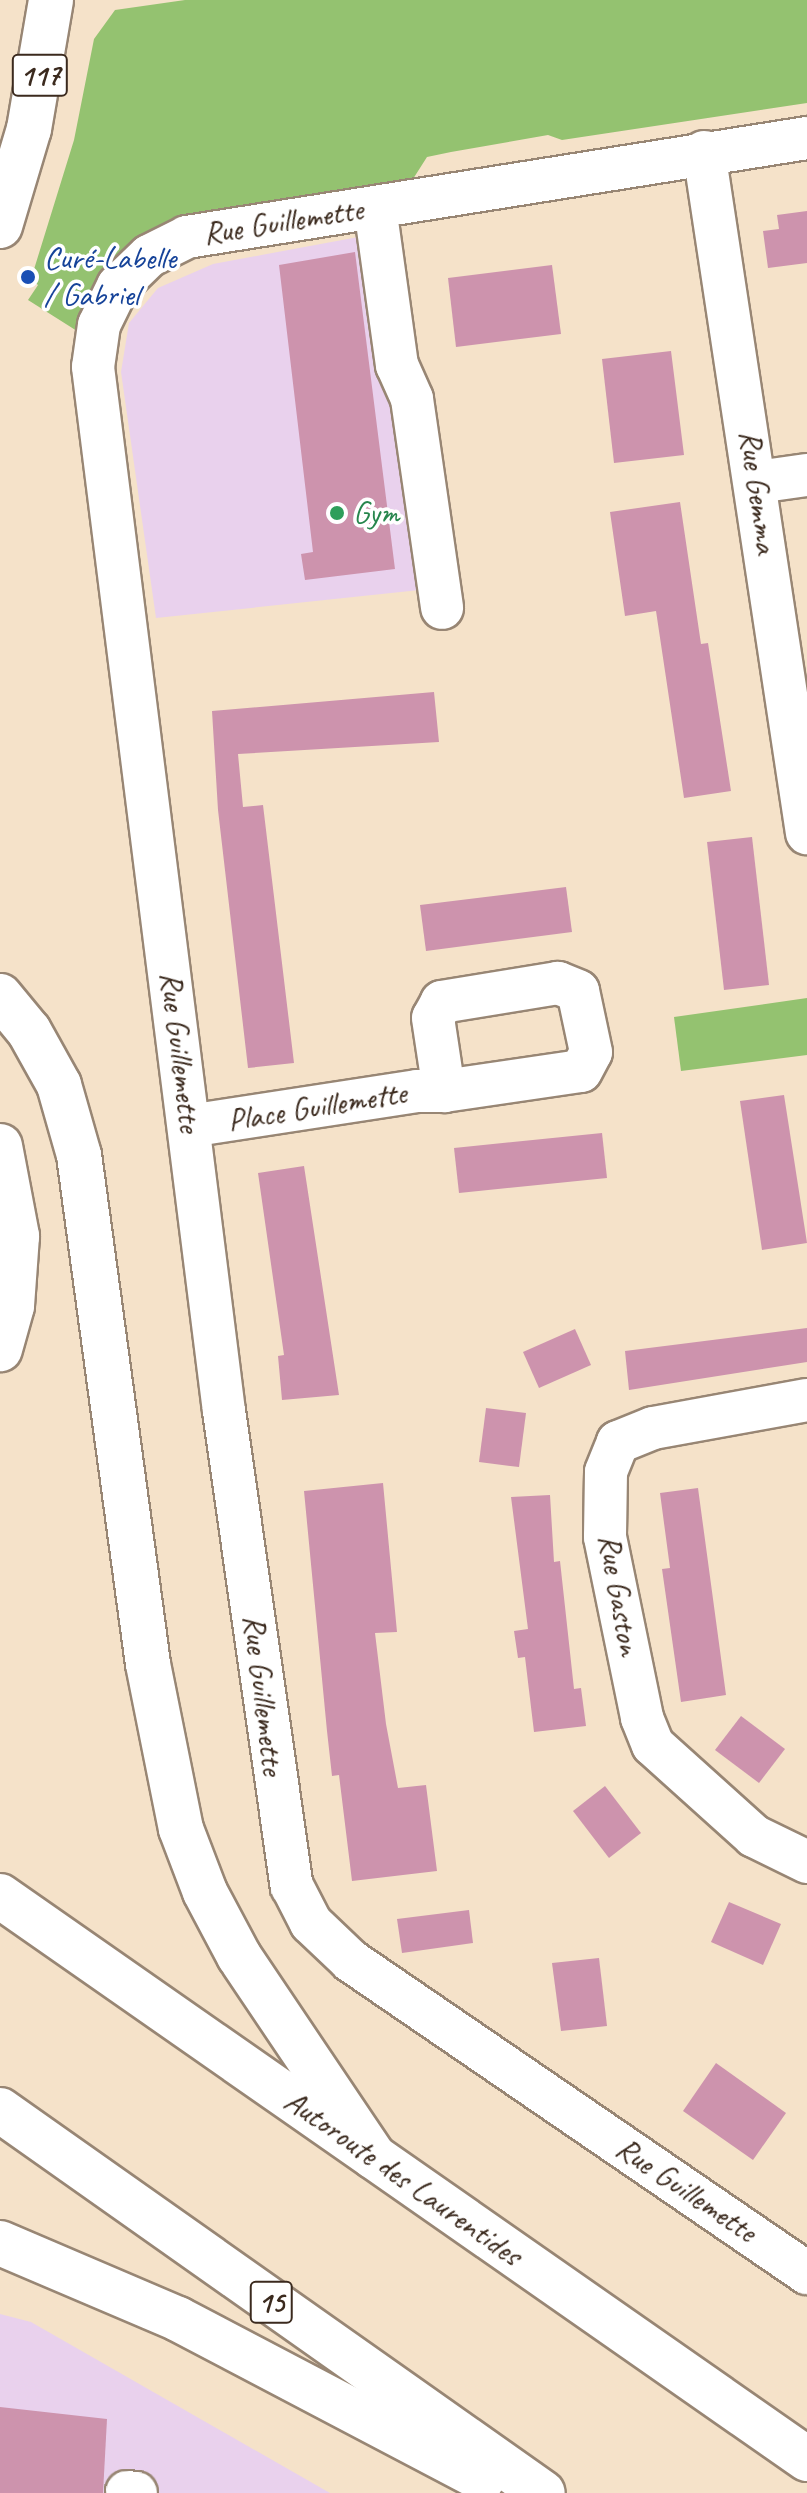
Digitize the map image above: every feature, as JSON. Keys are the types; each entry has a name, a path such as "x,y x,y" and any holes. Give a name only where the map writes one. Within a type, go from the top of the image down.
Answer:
{"main road":[{"name":"117","path":"0,226 29,129 51,0"},
{"path":"0,996 29,1031 59,1085 79,1155 148,1664 181,1829 205,1892 239,1956 374,2157"},
{"path":"0,1146 17,1236 12,1306 0,1349"},
{"name":"Autoroute des Laurentides","path":"0,1896 807,2459"},
{"name":"15","path":"0,2110 543,2493"},
{"path":"0,2243 178,2319 510,2493"}],"street":[{"name":"Rue Guillemette","path":"807,138 704,152 174,242 137,265 118,286 95,339 95,382 189,1126 289,1872 303,1909 330,1945 807,2273"},
{"name":"Rue Gemma","path":"704,152 757,482 807,833"},
{"path":"375,207 397,365 412,399 442,608"},
{"path":"757,482 807,475"},
{"name":"Place Guillemette","path":"189,1126 444,1091"},
{"name":"Rue Gaston","path":"807,1400 653,1428 618,1442 606,1472 605,1537 642,1718 653,1745 754,1836 807,1862"},
{"path":"127,2492 136,2493"}],"shaded area":[{"path":"396,230 448,587 156,618 121,372 129,323 158,288 213,264"},
{"path":"0,2314 31,2322 330,2493 0,2493"}],"green space":[{"path":"185,0 807,0 807,103 562,140 548,135 451,152 427,157 413,179 176,220 137,239 106,266 87,298 77,331 28,300 38,285 31,279 74,140 94,39 115,10"},
{"path":"807,998 807,1055 681,1071 674,1017"}],"building":[{"path":"807,211 807,263 768,268 763,231 779,229 777,215"},
{"path":"355,252 395,569 305,580 301,554 313,552 279,265"},
{"path":"552,265 561,334 456,347 448,278"},
{"path":"671,351 684,455 614,463 602,359"},
{"path":"680,502 701,644 708,643 731,791 684,798 656,611 625,616 610,512"},
{"path":"434,692 439,742 238,754 243,807 263,805 294,1063 248,1068 218,810 212,711"},
{"path":"752,837 769,985 724,990 707,842"},
{"path":"566,887 572,932 426,951 420,905"},
{"path":"784,1095 807,1243 762,1250 740,1101"},
{"path":"602,1133 607,1178 459,1193 454,1148"},
{"path":"304,1166 339,1395 282,1400 278,1356 284,1355 258,1173"},
{"path":"807,1328 807,1362 629,1390 625,1351"},
{"path":"575,1329 591,1365 539,1388 523,1352"},
{"path":"486,1408 526,1413 519,1467 479,1462"},
{"path":"383,1483 397,1632 375,1633 386,1724 398,1788 426,1785 437,1871 352,1881 339,1775 332,1776 304,1491"},
{"path":"698,1488 726,1695 681,1702 662,1569 670,1568 660,1493"},
{"path":"550,1495 554,1562 560,1561 574,1689 581,1688 586,1726 534,1732 525,1657 518,1658 514,1631 528,1629 511,1497"},
{"path":"741,1716 785,1749 759,1783 715,1750"},
{"path":"605,1786 641,1833 609,1858 573,1811"},
{"path":"729,1902 781,1924 763,1965 711,1942"},
{"path":"469,1910 473,1943 402,1953 397,1919"},
{"path":"599,1958 607,2026 561,2031 552,1963"},
{"path":"716,2063 786,2113 753,2160 683,2111"},
{"path":"0,2407 107,2419 103,2493 0,2493"}],"place":[{"name":"Curé-Labelle / Gabriel","path":"28,277"},
{"name":"Gym","path":"337,513"}]}
